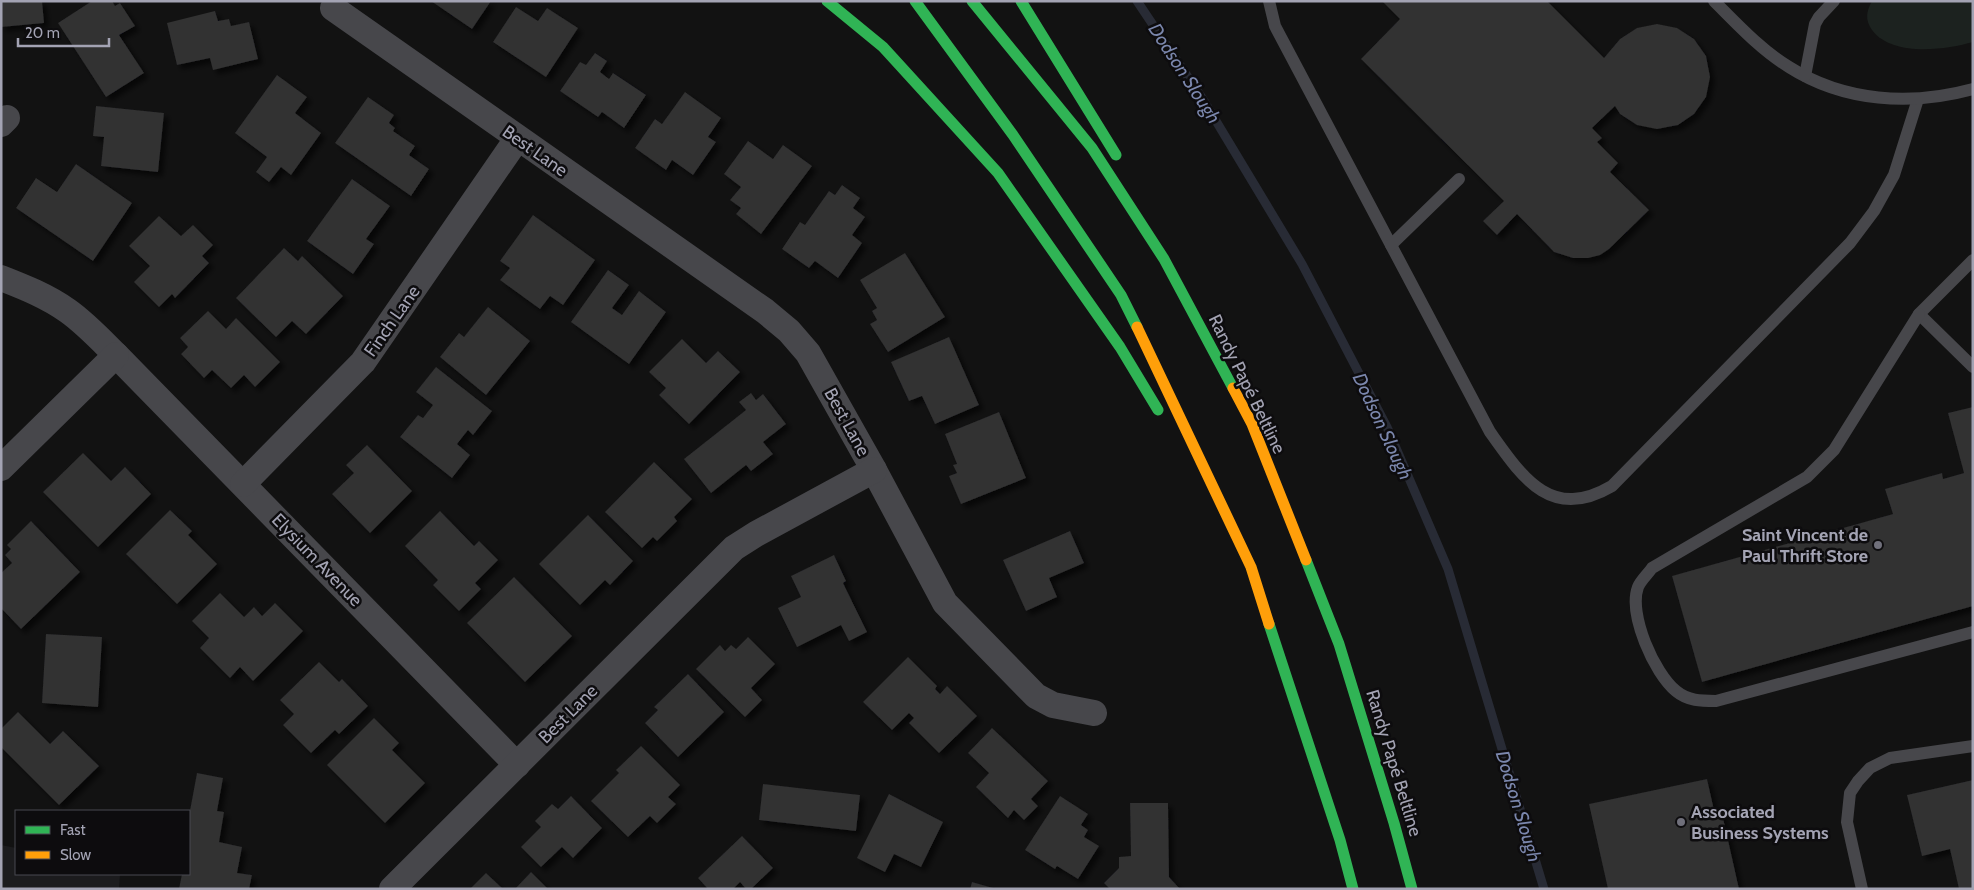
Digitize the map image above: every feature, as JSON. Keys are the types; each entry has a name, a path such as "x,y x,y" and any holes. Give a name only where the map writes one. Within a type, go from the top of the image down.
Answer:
{"highway":[{"path":"827,1 883,47 998,173 1120,347 1166,423"},
{"path":"914,1 1013,135 1121,295 1251,567 1340,840 1353,889"},
{"name":"Randy Papé Beltline","path":"972,1 1092,148 1164,259 1252,424 1339,644 1394,823 1412,889"},
{"path":"1022,1 1119,162"},
{"path":"1132,188 1164,259"},
{"path":"1186,457 1251,567"}],"street":[{"name":"Best Lane","path":"333,8 765,311 789,331 808,353 874,470 756,534 734,548 392,889"},
{"name":"Finch Lane","path":"243,484 363,362 518,139"},
{"name":"Elysium Avenue","path":"1,278 34,292 68,311 116,355 518,765"},
{"path":"1,468 116,355"},
{"path":"874,470 939,592 954,613 1044,702 1094,713"}],"lane":[{"path":"1270,1 1275,26 1490,432 1517,470 1543,492 1562,498 1579,500 1595,495 1612,486 1859,232 1874,211 1894,175 1918,99"},
{"path":"1714,1 1762,46 1787,66 1830,87 1875,98 1918,99 1954,94 1973,89"},
{"path":"1805,76 1815,24 1834,1"},
{"path":"1391,245 1458,179"},
{"path":"1973,260 1919,314 1834,450 1807,477 1652,568 1638,586 1636,607 1645,645 1659,673 1677,692 1695,701 1716,701 1973,632"},
{"path":"1919,314 1973,367"},
{"path":"1862,889 1847,822 1850,794 1858,781 1870,768 1890,758 1973,746"}],"shaded area":[{"path":"1872,1 1973,1 1973,42 1934,49 1905,48 1892,44 1881,39 1868,23 1868,9"},
{"path":"1,845 15,848 15,875 120,875 119,889 1,889"}],"building":[{"path":"1,1 42,1 44,23 1,27"},
{"path":"92,1 112,1 115,6 120,3 135,26 119,35 144,73 106,97 58,23"},
{"path":"431,1 491,1 472,29"},
{"path":"1382,1 1547,1 1604,58 1620,39 1637,28 1657,24 1677,28 1694,39 1706,56 1710,77 1706,97 1694,114 1678,125 1657,129 1637,125 1620,114 1615,106 1592,128 1602,138 1597,142 1618,163 1610,172 1649,210 1609,249 1600,255 1588,258 1573,258 1554,252 1517,214 1497,235 1483,221 1504,201 1361,59 1400,19"},
{"path":"516,7 538,21 547,8 578,28 546,77 493,42"},
{"path":"215,11 218,21 229,19 231,26 249,22 258,59 213,70 210,58 177,65 167,23"},
{"path":"595,53 607,61 600,72 609,79 613,73 646,95 624,128 602,112 598,117 560,91 580,62 586,65"},
{"path":"277,75 307,97 295,113 321,133 291,175 281,167 269,182 256,172 267,157 235,133"},
{"path":"685,92 721,118 708,137 716,142 693,175 672,160 666,170 635,148 655,119 662,124"},
{"path":"368,97 394,115 389,123 395,128 393,131 415,146 409,155 429,169 411,196 335,143"},
{"path":"96,106 164,113 158,172 101,166 104,137 93,136"},
{"path":"748,141 773,159 783,145 812,166 761,234 736,214 741,208 730,200 741,187 724,174"},
{"path":"76,164 132,203 93,261 16,208 36,178 57,192"},
{"path":"352,179 390,206 366,239 374,244 353,274 307,241"},
{"path":"842,185 860,198 853,208 865,217 852,235 862,243 838,278 815,261 809,268 782,249 800,222 805,225 829,191 835,195"},
{"path":"533,215 595,260 563,305 550,296 540,309 500,280 510,268 500,261"},
{"path":"159,216 181,236 193,225 213,245 202,256 209,263 175,298 172,294 159,307 134,282 150,266 129,246"},
{"path":"284,248 298,261 302,256 343,296 306,334 292,321 276,337 236,298"},
{"path":"905,253 945,317 888,352 870,324 877,320 872,311 877,308 860,280"},
{"path":"608,270 629,285 612,308 622,315 639,291 666,312 629,364 571,322"},
{"path":"488,307 530,341 486,395 440,357 459,333 464,337"},
{"path":"208,311 226,329 236,318 280,362 255,387 244,375 231,388 212,370 204,378 181,354 188,347 180,338"},
{"path":"949,337 979,405 935,424 922,396 909,401 891,362"},
{"path":"682,339 706,363 718,351 740,372 689,424 659,395 666,388 649,372"},
{"path":"436,367 492,411 473,435 468,430 457,444 470,455 452,478 400,437 418,415 423,418 433,405 416,392"},
{"path":"751,393 756,400 763,394 786,424 763,442 773,454 751,471 746,465 711,493 684,459 746,410 739,402"},
{"name":"Saint Vincent de Paul Thrift Store","path":"1973,407 1973,606 1702,682 1672,576 1893,514 1885,489 1942,473 1943,479 1964,473 1948,413"},
{"path":"999,412 1026,478 961,504 949,476 957,473 953,465 957,464 945,434"},
{"path":"367,445 412,491 370,533 332,494 354,473 346,465"},
{"path":"83,453 111,481 125,467 151,494 98,547 43,492"},
{"path":"654,462 692,499 674,517 677,521 657,541 653,537 642,548 605,512"},
{"path":"170,510 192,531 188,535 217,564 177,604 126,554"},
{"path":"440,511 474,546 479,541 498,560 475,583 481,589 459,611 433,585 438,580 405,546"},
{"path":"588,515 633,561 610,585 605,580 580,605 539,564"},
{"path":"31,521 80,572 21,629 1,608 1,573 12,563 5,555 11,549 7,545"},
{"path":"1070,531 1084,563 1049,578 1057,597 1026,611 1003,560"},
{"path":"834,555 846,581 843,583 867,632 849,641 841,625 797,647 778,608 801,597 791,576"},
{"path":"514,577 572,636 525,682 467,623"},
{"path":"220,593 244,617 254,607 262,616 275,603 303,631 253,681 240,667 230,678 200,648 209,638 192,621"},
{"path":"46,634 102,637 98,707 42,703"},
{"path":"748,637 775,664 751,688 762,700 745,717 696,669 720,645 725,651 731,645 736,649"},
{"path":"908,657 937,686 935,689 940,694 947,686 977,716 939,753 909,723 914,718 909,713 892,730 863,702"},
{"path":"319,662 339,682 342,679 368,706 339,734 335,730 311,753 283,725 294,714 280,700"},
{"path":"688,674 724,712 678,757 645,723 658,710 654,707"},
{"path":"18,712 50,744 63,731 99,766 59,805 1,747 1,729"},
{"path":"374,718 399,743 392,750 425,783 385,823 327,765"},
{"path":"992,728 1048,781 1031,799 1038,806 1024,820 1014,810 1008,818 976,787 989,773 968,753"},
{"path":"641,746 680,785 668,797 676,804 657,823 650,816 628,837 591,801 619,773 616,770"},
{"path":"197,773 223,778 217,811 224,812 219,842 242,847 237,873 252,875 249,889 179,889 182,875 190,875 190,811"},
{"path":"1707,779 1714,810 1721,809 1739,889 1608,889 1589,804"},
{"path":"1973,780 1973,889 1959,889 1950,849 1922,856 1907,795"},
{"path":"763,784 860,795 856,831 759,820"},
{"path":"889,794 943,822 921,867 894,854 885,872 857,858"},
{"path":"571,796 602,828 573,858 562,847 541,867 521,847 541,827 535,821 552,804 558,809"},
{"path":"1060,796 1088,814 1081,825 1088,830 1084,837 1099,846 1078,879 1057,866 1055,869 1025,850"},
{"path":"1130,803 1168,803 1169,877 1180,889 1110,889 1104,883 1119,868 1119,857 1131,856"},
{"path":"742,836 773,868 751,889 746,889 740,882 733,889 708,889 698,878"},
{"path":"531,872 548,889 515,889"},
{"path":"486,873 503,889 470,889"},
{"path":"972,882 993,888 993,889 970,889"}],"waterway":[{"name":"Dodson Slough","path":"1137,1 1204,101 1302,264 1387,427 1448,569 1544,889"}],"traffic: fast":[{"path":"827,1 883,47 998,173 1120,347 1158,410"},
{"path":"915,1 1013,135 1121,295 1137,327"},
{"path":"972,1 1092,148 1164,259 1233,388"},
{"path":"1021,1 1116,155"},
{"path":"1306,560 1339,644 1394,823 1412,889"},
{"path":"1269,624 1340,840 1353,889"}],"traffic: slow":[{"path":"1137,327 1251,567 1269,624"},
{"path":"1233,388 1252,424 1306,560"}],"place":[{"name":"Saint Vincent de Paul Thrift Store","path":"1878,545"},
{"name":"Associated Business Systems","path":"1681,822"}]}
